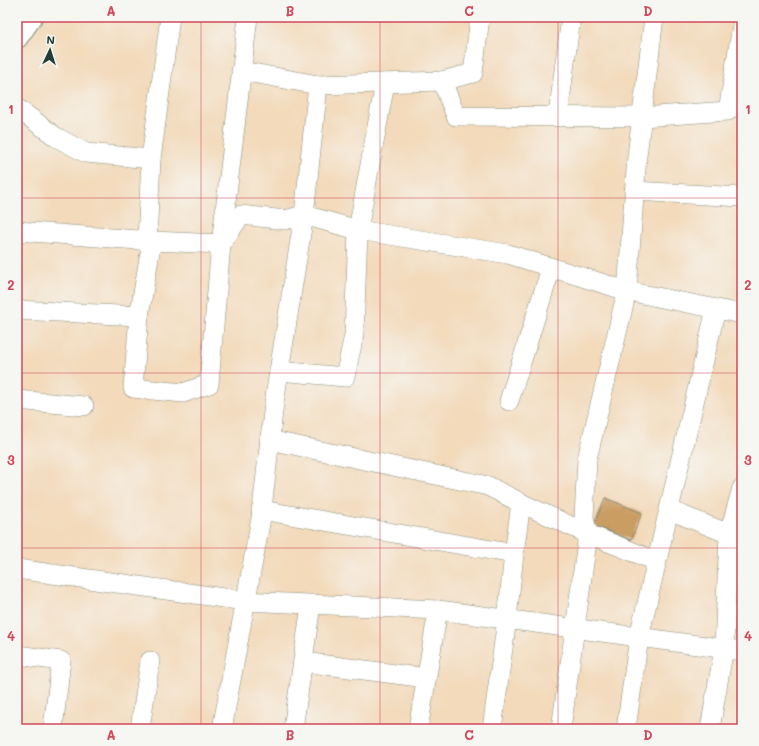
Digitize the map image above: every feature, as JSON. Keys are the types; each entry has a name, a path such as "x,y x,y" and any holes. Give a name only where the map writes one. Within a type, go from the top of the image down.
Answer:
{"highway":[{"path":"17,37 31,17"}],"street":[{"path":"170,17 151,159 149,241 139,316 133,388 183,393 209,384 221,244 248,17"},
{"path":"241,71 318,85 442,81 473,73 480,17"},
{"path":"558,116 571,17"},
{"path":"561,729 588,534 584,518 587,459 627,291 637,156 654,17"},
{"path":"442,81 456,116 642,116 728,111 742,25"},
{"path":"279,371 345,377 354,335 358,230 385,83"},
{"path":"222,729 261,510 279,371 304,215 318,85"},
{"path":"17,108 56,137 86,153 151,159"},
{"path":"634,191 742,197"},
{"path":"221,244 241,215 285,220 304,215 358,230 508,254 627,291 742,314"},
{"path":"17,231 149,241 221,244"},
{"path":"509,401 551,268"},
{"path":"626,729 639,637 716,309"},
{"path":"17,310 139,316"},
{"path":"17,400 84,406"},
{"path":"269,440 488,486 588,534 656,561"},
{"path":"710,729 724,648 742,488"},
{"path":"492,729 521,503"},
{"path":"261,510 514,554"},
{"path":"668,510 736,537"},
{"path":"17,569 245,601 438,610 742,651"},
{"path":"293,729 311,605"},
{"path":"418,729 438,610"},
{"path":"17,655 61,661 53,729"},
{"path":"140,729 150,661"},
{"path":"303,662 426,678"}],"building":[{"path":"605,498 642,513 631,540 594,525"}]}
